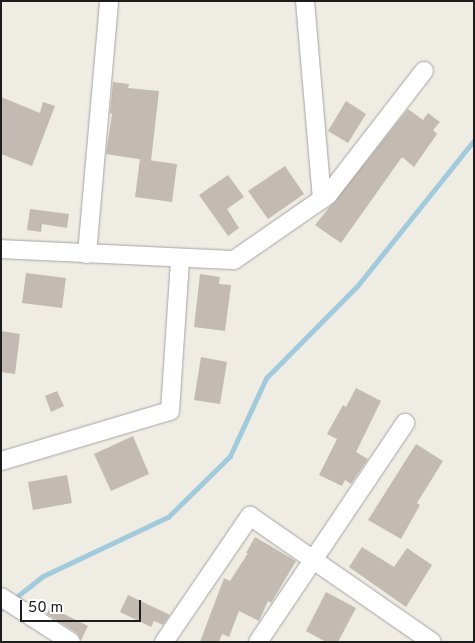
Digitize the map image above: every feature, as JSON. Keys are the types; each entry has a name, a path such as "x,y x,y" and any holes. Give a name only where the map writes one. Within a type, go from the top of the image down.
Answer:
{"street":[{"path":"87,254 109,1"},
{"path":"305,1 322,199"},
{"path":"1,249 234,260 328,195 424,71"},
{"path":"1,461 170,411 180,258"},
{"path":"258,642 405,422"},
{"path":"164,642 250,516 432,642"},
{"path":"1,598 70,642"}],"building":[{"path":"113,82 129,84 128,88 159,91 151,161 106,154 112,114 110,113"},
{"path":"1,97 40,113 43,102 55,106 32,166 1,154"},
{"path":"346,101 366,114 348,143 328,131"},
{"path":"408,109 423,120 428,113 440,122 433,130 437,134 414,167 402,157 341,243 315,225"},
{"path":"140,159 177,164 172,202 135,197"},
{"path":"285,166 304,194 268,219 248,191"},
{"path":"228,175 244,197 227,209 239,228 228,236 199,195"},
{"path":"30,209 69,214 67,228 42,224 41,232 27,230"},
{"path":"26,273 66,278 62,308 22,303"},
{"path":"200,274 220,277 219,284 231,285 225,331 194,327"},
{"path":"1,331 20,334 15,374 1,372"},
{"path":"201,357 227,362 220,404 194,400"},
{"path":"356,388 381,401 356,452 368,459 351,484 345,480 342,486 319,475 337,439 327,434 343,405 346,407"},
{"path":"57,391 64,406 51,412 45,396"},
{"path":"133,436 149,474 111,491 94,454"},
{"path":"416,444 443,461 417,503 420,505 401,539 368,520"},
{"path":"67,475 72,503 33,510 28,482"},
{"path":"255,537 296,561 271,603 268,601 259,621 239,611 229,637 222,634 219,642 200,642 224,578 230,581 248,553 246,553"},
{"path":"362,547 394,567 407,548 432,565 406,607 349,567"},
{"path":"326,592 356,608 338,642 326,642 306,631"},
{"path":"128,595 170,615 163,625 154,621 151,627 120,612"},
{"path":"50,607 88,626 81,640 77,633 47,614"}],"waterway":[{"path":"1,609 43,576 168,517 230,456 266,378 358,285 474,140"}]}
